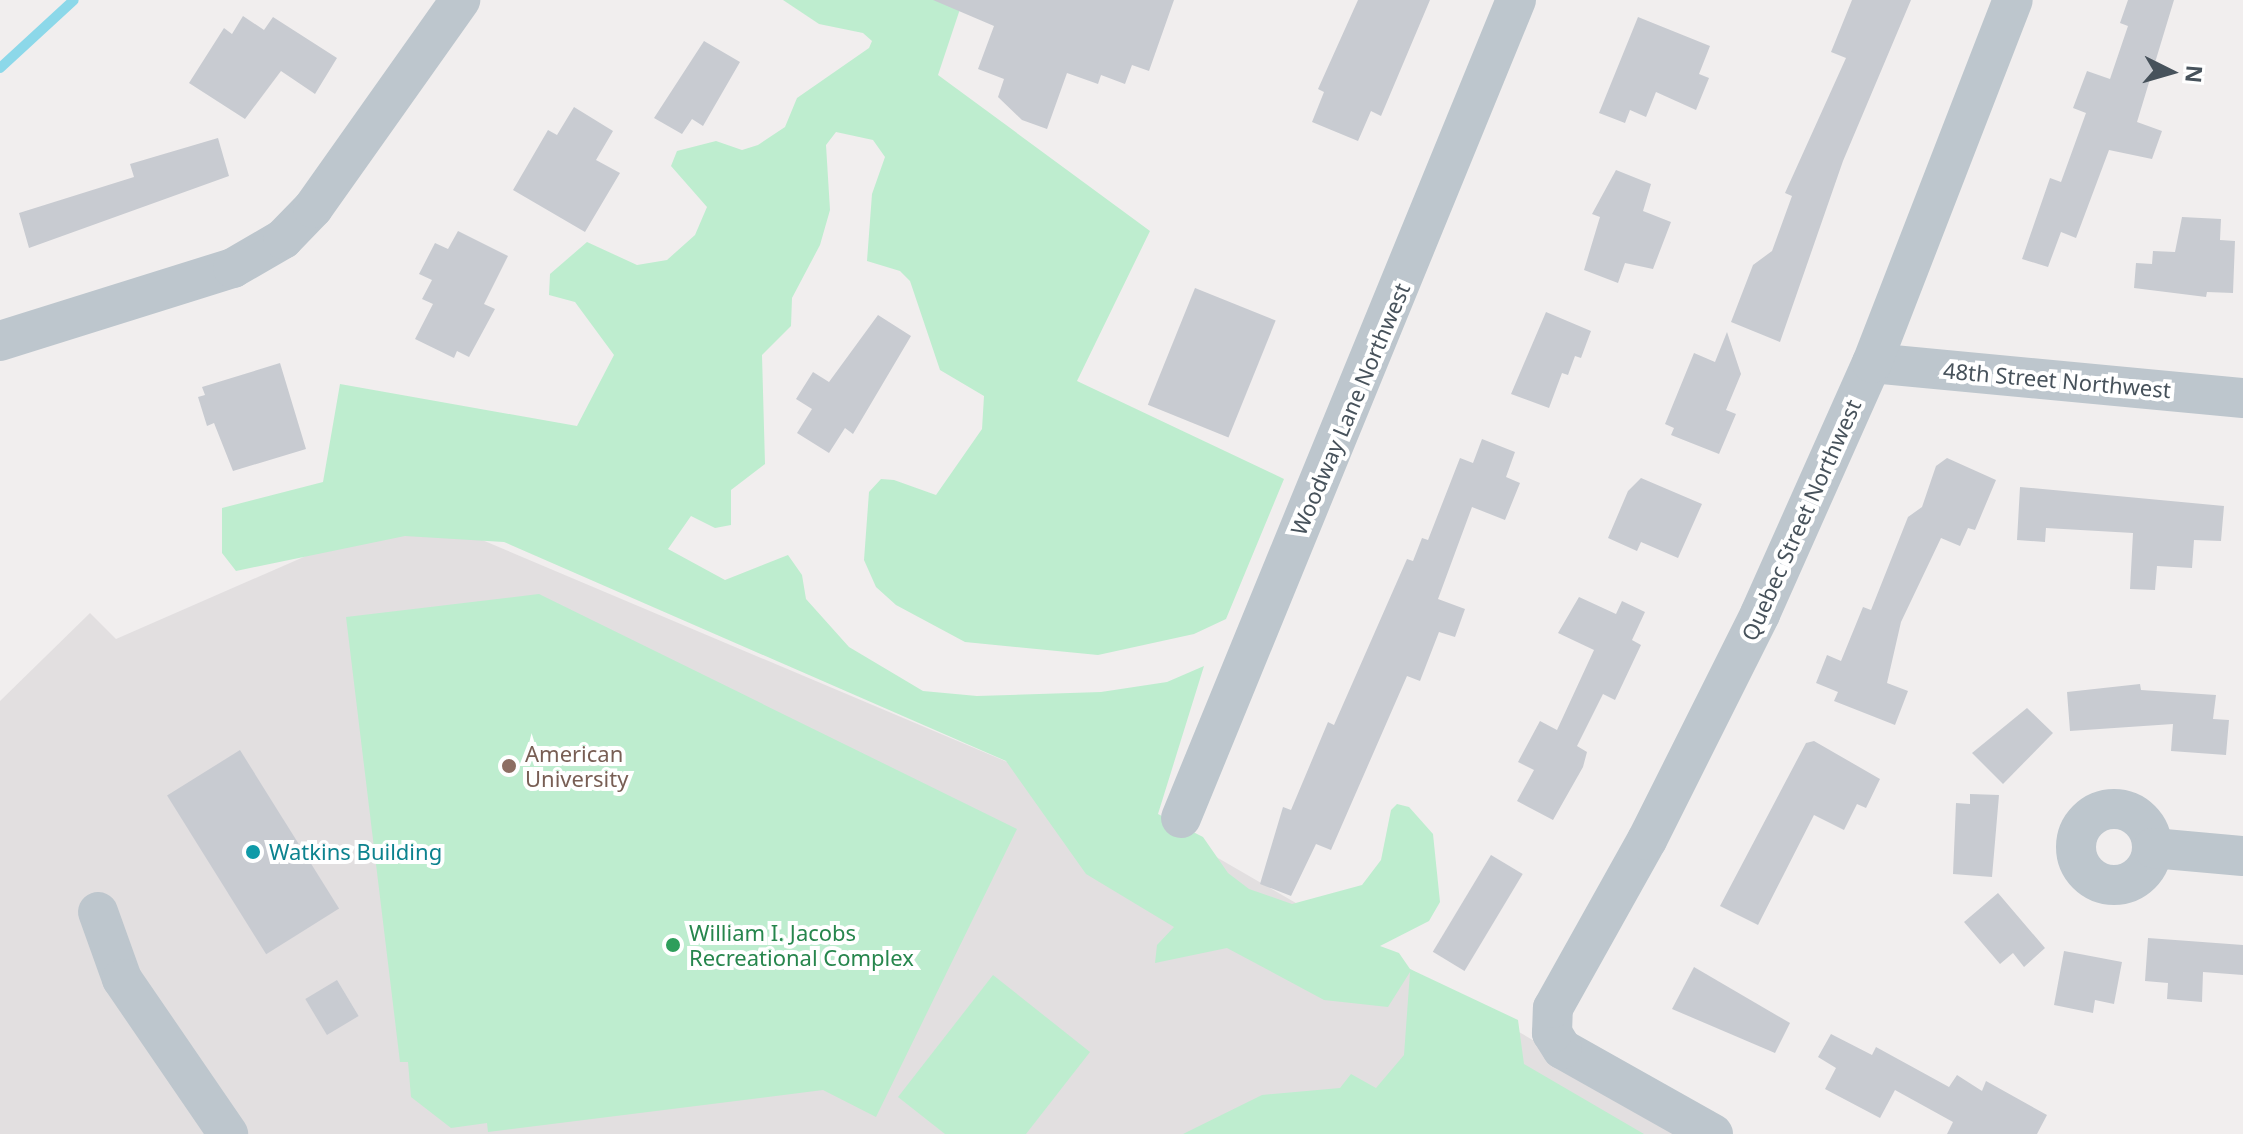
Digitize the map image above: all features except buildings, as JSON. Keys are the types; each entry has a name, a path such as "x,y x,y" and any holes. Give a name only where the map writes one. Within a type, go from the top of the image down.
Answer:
{"street":[{"path":"0,341 220,273 283,239 313,208 460,0"},
{"name":"Woodway Lane Northwest","path":"1181,818 1516,0"},
{"name":"Quebec Street Northwest","path":"1713,1134 1562,1049 1551,1023 1716,704 1872,363 2013,0"},
{"name":"48th Street Northwest","path":"1872,363 2243,398"},
{"path":"2153,848 2243,856"},
{"path":"98,912 122,979 228,1134"}],"shaded area":[{"name":"American University","path":"411,510 1173,832 1538,1043 1549,1063 1676,1134 0,1134 0,701 90,613 116,639"}],"green space":[{"path":"783,0 963,0 938,75 1150,231 1077,381 1284,479 1226,619 1194,634 1098,655 965,642 896,605 876,587 864,560 869,492 881,479 894,480 936,495 982,429 984,396 940,370 910,281 900,271 867,261 872,194 885,157 873,140 836,132 826,145 830,210 820,245 792,298 791,326 762,355 765,464 731,490 731,525 715,528 691,516 668,549 725,580 788,555 802,575 806,599 849,647 923,691 977,696 1101,692 1167,682 1204,666 1158,814 1203,837 1228,873 1249,889 1292,904 1362,885 1381,860 1391,810 1397,804 1409,807 1433,834 1440,902 1429,921 1380,946 1399,953 1410,969 1518,1020 1524,1064 1644,1134 1183,1134 1262,1095 1340,1088 1351,1074 1376,1088 1404,1055 1410,972 1388,1007 1324,1000 1227,948 1155,963 1157,945 1174,927 1086,874 1006,761 504,542 405,536 236,571 222,553 222,508 323,482 340,384 577,426 614,355 575,302 549,295 550,274 587,242 637,265 667,260 695,235 707,207 671,166 677,151 716,141 742,150 758,145 785,127 797,98 869,48 872,41 863,33 819,24"},
{"name":"William I. Jacobs Recreational Complex","path":"539,594 1017,829 876,1117 823,1090 488,1132 487,1123 451,1128 411,1097 408,1062 400,1062 346,617"},
{"path":"993,975 1090,1052 1026,1134 945,1134 898,1097"}],"waterway":[{"path":"0,68 74,0"}],"place":[{"name":"American University","path":"509,766"},
{"name":"Watkins Building","path":"253,852"},
{"name":"William I. Jacobs Recreational Complex","path":"673,945"}]}
